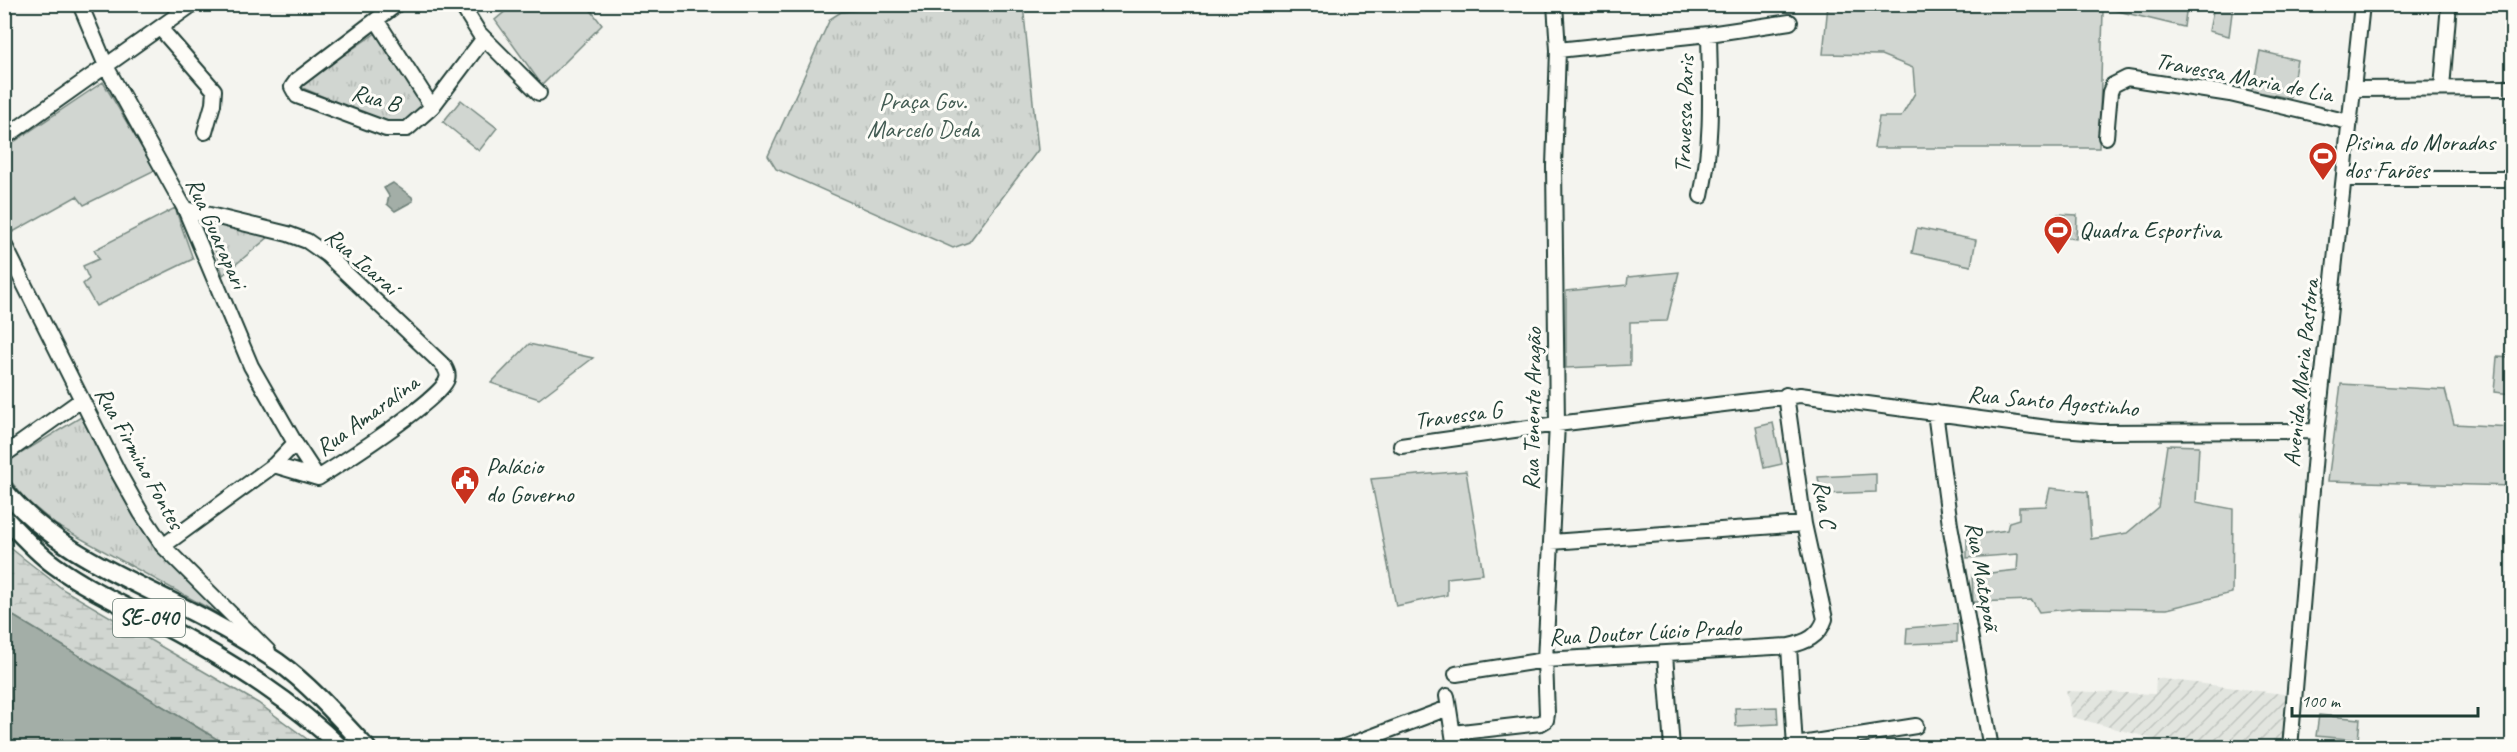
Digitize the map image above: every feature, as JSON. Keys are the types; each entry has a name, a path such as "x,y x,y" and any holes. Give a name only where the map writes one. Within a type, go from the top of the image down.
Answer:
{"main road":[{"name":"SE-040","path":"4,490 21,510 49,535 87,559 216,624 279,663 367,747"},
{"name":"SE-040","path":"4,517 53,564 88,586 179,634 262,684 300,711 341,747"}],"street":[{"name":"Rua Guarapari","path":"80,4 107,68 185,208 251,366 318,478"},
{"path":"4,138 107,68 193,4"},
{"path":"398,4 377,21 432,107"},
{"path":"460,4 484,38 539,93"},
{"name":"Rua Tenente Aragão","path":"1453,733 1541,723 1546,720 1545,660 1557,424 1554,166 1558,50 1555,4"},
{"path":"2442,88 2449,4"},
{"name":"Avenida Maria Pastora","path":"2290,747 2317,431 2345,179 2360,5"},
{"name":"Rua B","path":"377,21 297,80 292,87 297,96 386,129 407,129 432,107 484,38"},
{"path":"1558,50 1709,34 1790,22"},
{"path":"160,28 214,90 213,104 205,132"},
{"name":"Travessa Paris","path":"1701,196 1707,169 1711,121 1709,34"},
{"name":"Travessa Maria de Lia","path":"2106,137 2110,92 2113,85 2127,78 2230,94 2349,122"},
{"path":"2353,89 2512,88"},
{"path":"2345,179 2512,179"},
{"name":"Rua Icaraí","path":"185,208 308,242 327,255 444,366 448,372 447,379"},
{"name":"Rua Firmino Fontes","path":"4,244 118,472 163,546 279,663"},
{"name":"Rua Amaralina","path":"274,465 318,478 375,442 435,394 447,379"},
{"name":"Rua Santo Agostinho","path":"1557,424 1749,402 1786,395 2048,428 2100,432 2317,431"},
{"name":"Rua C","path":"1786,395 1804,524 1825,620"},
{"path":"4,455 81,400"},
{"name":"Rua Matapoã","path":"1935,412 1950,525 1991,747"},
{"name":"Travessa G","path":"1401,446 1557,424"},
{"name":"Rua Amaralina","path":"163,546 274,465 295,443"},
{"path":"1551,542 1804,524"},
{"name":"Rua Doutor Lúcio Prado","path":"1456,674 1545,660 1665,655 1789,646 1813,637 1822,628 1825,620"},
{"path":"1789,646 1795,746 1916,726"},
{"path":"1665,655 1672,747"},
{"path":"1342,747 1448,702 1455,747"}],"shaded area":[{"path":"393,183 412,197 413,201 395,211 387,204 389,196 384,188"},
{"path":"5,611 230,747 5,747"},
{"path":"2156,678 2291,695 2285,747 2172,747 2147,737 2072,717 2066,691 2155,694"}],"green space":[{"path":"514,4 587,5 602,25 542,85 495,20"},
{"path":"2035,4 2103,11 2099,148 1874,148 1879,117 1901,117 1915,93 1913,68 1881,55 1823,54 1828,5"},
{"name":"Praça Gov. Marcelo Deda","path":"906,5 1023,5 1038,150 969,242 953,248 776,169 768,156 830,19 841,12"},
{"path":"2093,5 2187,5 2184,27"},
{"path":"2214,5 2233,5 2229,36 2209,31"},
{"path":"376,33 428,108 404,131 298,86"},
{"path":"2260,51 2297,60 2290,98 2252,91"},
{"path":"103,82 155,170 84,205 77,196 13,232 5,217 5,148"},
{"path":"461,100 497,128 479,151 443,122"},
{"path":"175,208 193,259 96,306 83,284 89,279 83,266 99,259 94,250"},
{"path":"2058,214 2077,215 2076,239 2055,236"},
{"path":"205,219 270,236 223,275"},
{"path":"1917,228 1976,240 1971,266 1912,253"},
{"path":"1679,272 1667,321 1630,322 1630,365 1566,368 1566,291 1627,285 1628,277"},
{"path":"529,344 593,358 539,399 491,383"},
{"path":"2497,357 2512,358 2512,394 2494,392"},
{"path":"2341,384 2445,390 2454,424 2512,427 2512,486 2328,481"},
{"path":"81,417 125,498 175,564 241,626 56,525 25,499 5,474 5,463"},
{"path":"1773,423 1782,464 1764,468 1756,427"},
{"path":"2167,445 2199,446 2196,502 2233,509 2232,593 2167,609 2080,608 2039,612 2032,600 1973,602 1972,575 2017,570 2018,554 1967,558 1967,536 2007,530 2009,522 2019,519 2019,507 2046,506 2050,488 2088,492 2091,539 2127,533 2158,507"},
{"path":"1466,471 1483,574 1447,578 1447,595 1396,606 1371,479"},
{"path":"1876,474 1876,492 1821,494 1818,477"},
{"path":"4,543 64,590 258,703 315,747 230,747 5,611"},
{"path":"1957,624 1957,642 1906,644 1907,628"},
{"path":"1777,707 1778,724 1736,726 1735,708"},
{"path":"2319,715 2360,719 2358,740 2316,736"}],"place":[{"name":"Pisina do Moradas dos Farões","path":"2323,182"},
{"name":"Quadra Esportiva","path":"2058,256"},
{"name":"Palácio do Governo","path":"465,506"}]}
